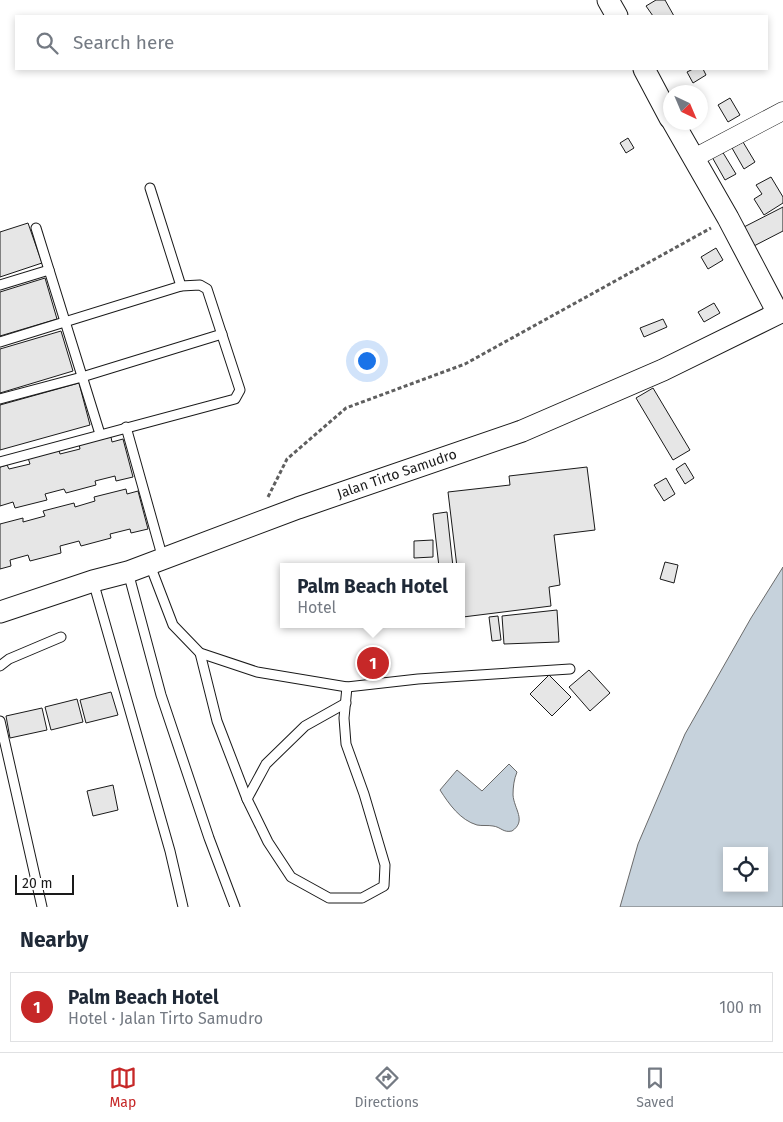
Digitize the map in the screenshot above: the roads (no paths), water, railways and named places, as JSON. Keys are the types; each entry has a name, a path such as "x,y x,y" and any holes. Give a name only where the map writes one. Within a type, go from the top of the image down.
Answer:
{"street":[{"path":"608,0 616,15"},
{"path":"645,70 663,105"},
{"path":"694,158 783,111"},
{"path":"678,130 780,312"},
{"name":"Jalan Tirto Samudro","path":"0,612 93,581 128,572 258,523 522,431 663,370 780,312"}],"lane":[{"path":"150,188 181,286"},
{"path":"36,228 100,434"},
{"path":"0,285 49,270"},
{"path":"0,342 181,286 200,285 207,289 240,390 235,399 0,462"},
{"path":"0,399 82,377 222,334"},
{"path":"126,427 156,562 173,625 200,652 257,672 348,687 418,679 570,669"},
{"path":"128,572 161,695 209,838 235,907"},
{"path":"93,581 170,851 183,907"},
{"path":"0,666 9,659 60,637"},
{"path":"200,652 217,721 247,799 268,842 291,877 329,898 362,898 384,886 385,865 364,794 346,744 344,718 348,687"},
{"path":"247,799 266,764 305,726 346,703"},
{"path":"0,721 42,907"}],"place":[{"name":"Palm Beach Hotel","path":"373,663"}]}
